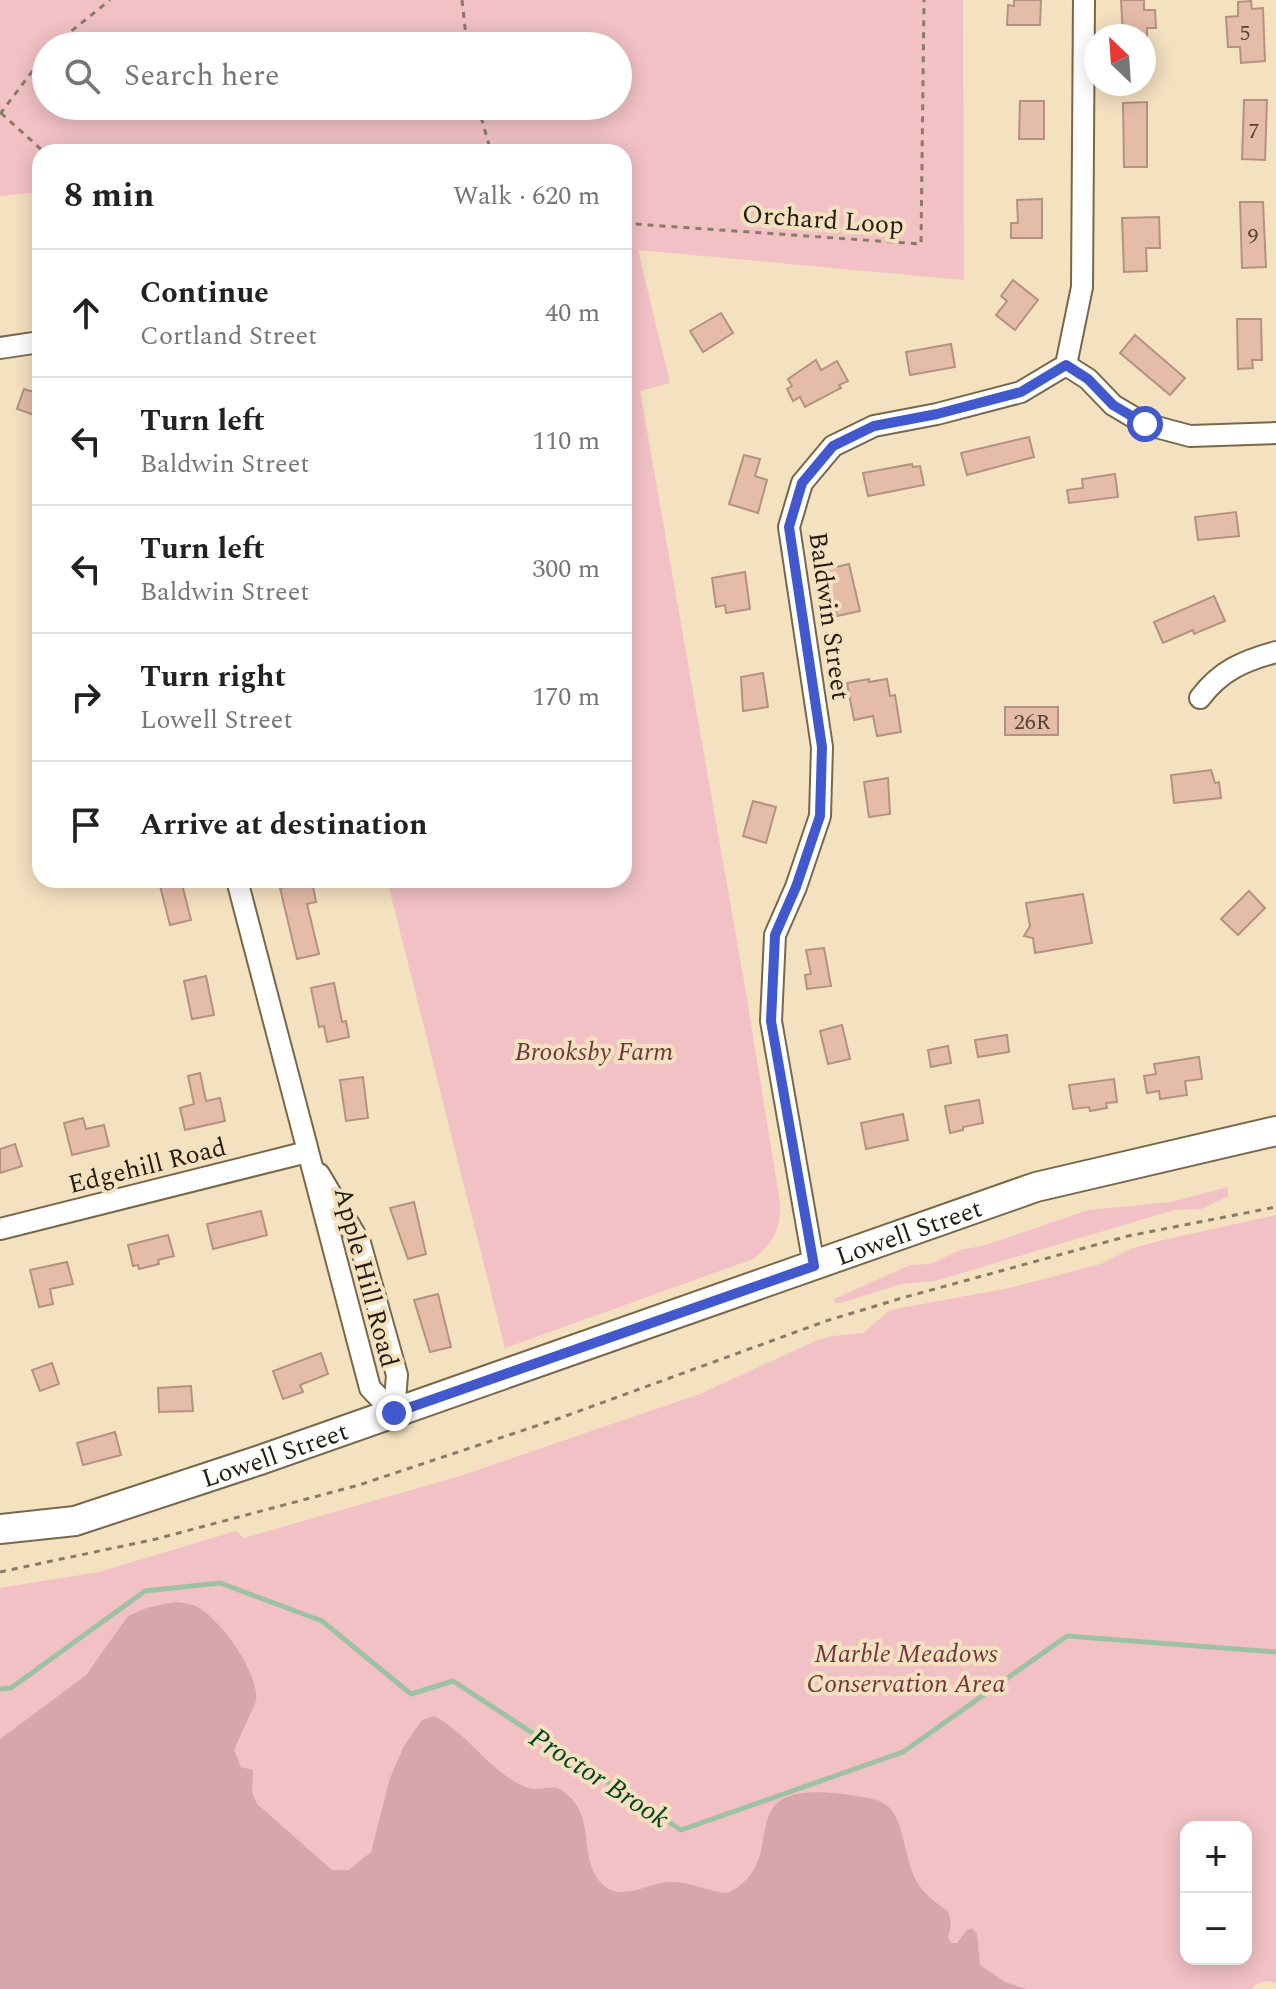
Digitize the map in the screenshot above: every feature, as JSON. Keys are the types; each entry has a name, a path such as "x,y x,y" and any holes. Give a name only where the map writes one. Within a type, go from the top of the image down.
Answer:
{"main road":[{"name":"Lowell Street","path":"0,1529 75,1521 394,1413 1036,1187 1276,1131"}],"street":[{"path":"1084,0 1082,287 1066,365 1088,379 1113,405 1145,424 1190,436 1276,433"},
{"path":"0,348 32,343"},
{"name":"Baldwin Street","path":"814,1266 771,1021 775,935 796,887 820,816 822,747 789,527 802,483 833,446 874,426 937,414 1021,392 1066,365"},
{"path":"1200,698 1213,681 1229,669 1276,652"},
{"name":"Apple Hill Road","path":"239,888 370,1388 394,1413"},
{"name":"Apple Hill Road","path":"307,1152 360,1243 397,1375 394,1413"},
{"name":"Edgehill Road","path":"0,1229 307,1152"}],"path":[{"path":"70,32 110,0"},
{"path":"462,0 465,32"},
{"name":"Orchard Loop","path":"632,223 921,244 924,0"},
{"path":"32,71 0,113 35,144"},
{"path":"482,120 489,144"},
{"path":"0,1572 156,1539 359,1485 545,1423 826,1321 902,1298 1128,1236 1276,1207"}],"green space":[{"name":"Brooksby Farm","path":"0,0 963,0 964,280 638,250 670,383 640,391 780,1203 774,1235 766,1248 753,1259 505,1348 389,888 632,888 632,144 32,144 32,193 0,196"},
{"path":"1228,1187 1228,1196 1202,1209 1174,1210 935,1281 902,1284 835,1303 834,1299 910,1265 930,1264 963,1249 983,1246 1088,1210 1171,1202"},
{"name":"Marble Meadows Conservation Area","path":"1276,1215 1276,1983 1267,1981 1256,1984 1252,1989 215,1989 175,1602 149,1607 129,1616 86,1675 0,1739 0,1588 99,1572 236,1531 244,1538 457,1477 700,1394 815,1341 863,1333 890,1310 1009,1288 1101,1264 1133,1248"}],"shaded area":[{"path":"175,1602 196,1606 218,1624 238,1650 252,1677 256,1701 234,1750 241,1767 253,1770 252,1792 257,1804 332,1870 349,1870 371,1852 390,1778 404,1746 422,1720 434,1716 509,1778 529,1788 554,1788 567,1794 584,1823 593,1870 598,1880 614,1891 674,1882 727,1893 747,1879 758,1862 772,1810 784,1798 806,1793 843,1794 881,1802 892,1810 897,1819 917,1882 948,1911 951,1924 948,1937 951,1943 957,1943 972,1928 977,1934 980,1965 1005,1982 1026,1989 0,1989 0,1739 86,1675 128,1616 149,1607"}],"building":[{"path":"1014,0 1041,0 1040,25 1007,25 1008,5 1014,6"},
{"path":"1121,0 1144,0 1144,10 1155,10 1156,24 1122,24"},
{"path":"1251,1 1252,9 1263,8 1265,61 1241,63 1240,47 1228,47 1226,17 1238,16 1238,2"},
{"path":"1244,100 1267,100 1265,160 1242,159"},
{"path":"1020,101 1044,101 1044,139 1019,139"},
{"path":"1147,102 1147,167 1124,167 1123,103"},
{"path":"1042,199 1042,238 1011,238 1011,223 1018,223 1017,200"},
{"path":"1240,202 1263,202 1266,267 1242,268"},
{"path":"1159,217 1160,248 1146,248 1147,271 1124,272 1122,218"},
{"path":"1013,280 1038,300 1015,330 996,315 1007,301 1001,296"},
{"path":"721,313 733,333 703,352 690,331"},
{"path":"1237,319 1261,319 1262,360 1252,360 1253,368 1238,369"},
{"path":"1135,335 1185,378 1170,395 1120,353"},
{"path":"951,344 955,367 910,375 906,352"},
{"path":"816,360 821,370 837,361 848,381 805,407 800,397 793,401 787,389 792,386 788,379"},
{"path":"24,389 32,392 32,414 17,409"},
{"path":"1029,437 1034,457 967,475 961,453"},
{"path":"744,455 760,459 755,476 767,480 758,513 729,504"},
{"path":"912,464 913,467 920,466 924,485 868,496 863,473"},
{"path":"1115,474 1118,497 1069,503 1067,490 1083,488 1082,479"},
{"path":"1236,512 1239,536 1198,540 1195,517"},
{"path":"849,564 860,611 837,616 827,569"},
{"path":"745,572 750,609 726,613 725,605 716,607 712,578"},
{"path":"1214,596 1225,621 1163,643 1154,622"},
{"path":"763,673 768,707 743,711 741,677"},
{"path":"869,679 869,682 887,679 890,696 895,695 901,732 877,736 873,716 854,720 847,683"},
{"path":"1005,707 1058,707 1058,735 1005,735"},
{"path":"1211,770 1215,783 1219,782 1221,798 1174,803 1171,775"},
{"path":"888,778 890,814 869,817 864,782"},
{"path":"753,801 776,807 766,843 743,836"},
{"path":"161,888 183,888 191,920 170,925"},
{"path":"280,888 313,888 316,902 307,904 319,954 297,959"},
{"path":"1249,891 1265,908 1238,935 1221,919"},
{"path":"1083,894 1092,943 1035,953 1033,938 1024,936 1030,926 1026,903"},
{"path":"824,948 831,986 807,989 805,975 811,974 806,950"},
{"path":"206,976 214,1015 192,1019 184,981"},
{"path":"334,983 342,1022 346,1021 349,1037 327,1042 324,1026 319,1027 311,988"},
{"path":"842,1025 850,1059 828,1064 820,1031"},
{"path":"1007,1035 1009,1052 978,1057 975,1040"},
{"path":"948,1046 951,1063 931,1067 928,1050"},
{"path":"1199,1057 1202,1079 1185,1081 1187,1095 1160,1099 1159,1091 1147,1093 1144,1076 1156,1074 1154,1064"},
{"path":"200,1073 206,1101 220,1098 225,1121 185,1130 180,1108 194,1104 188,1076"},
{"path":"363,1077 368,1118 346,1121 340,1080"},
{"path":"1114,1079 1117,1102 1106,1103 1107,1108 1090,1111 1089,1107 1073,1109 1069,1085"},
{"path":"979,1100 983,1123 950,1133 945,1106"},
{"path":"903,1114 908,1140 866,1149 861,1123"},
{"path":"83,1118 86,1129 104,1125 109,1146 72,1155 64,1123"},
{"path":"15,1144 22,1166 0,1173 0,1149"},
{"path":"414,1202 426,1254 408,1259 390,1208"},
{"path":"261,1211 267,1235 213,1249 207,1224"},
{"path":"168,1235 174,1256 139,1269 138,1265 133,1266 128,1245"},
{"path":"67,1262 73,1284 50,1289 53,1304 39,1307 30,1270"},
{"path":"438,1294 451,1347 430,1352 414,1300"},
{"path":"321,1353 328,1374 300,1385 303,1392 283,1399 273,1371"},
{"path":"52,1363 59,1384 40,1391 32,1370"},
{"path":"191,1386 193,1411 159,1412 158,1388"},
{"path":"115,1432 121,1455 83,1465 77,1443"}],"waterway":[{"name":"Proctor Brook","path":"0,1689 11,1688 145,1591 220,1583 322,1621 411,1694 453,1681 681,1830 903,1752 1067,1636 1276,1652"}],"route":[{"path":"394,1413 814,1266 771,1021 775,935 796,887 820,816 822,747 789,527 802,483 833,446 874,426 937,414 1021,392 1066,365 1088,379 1113,405 1145,424"}]}
